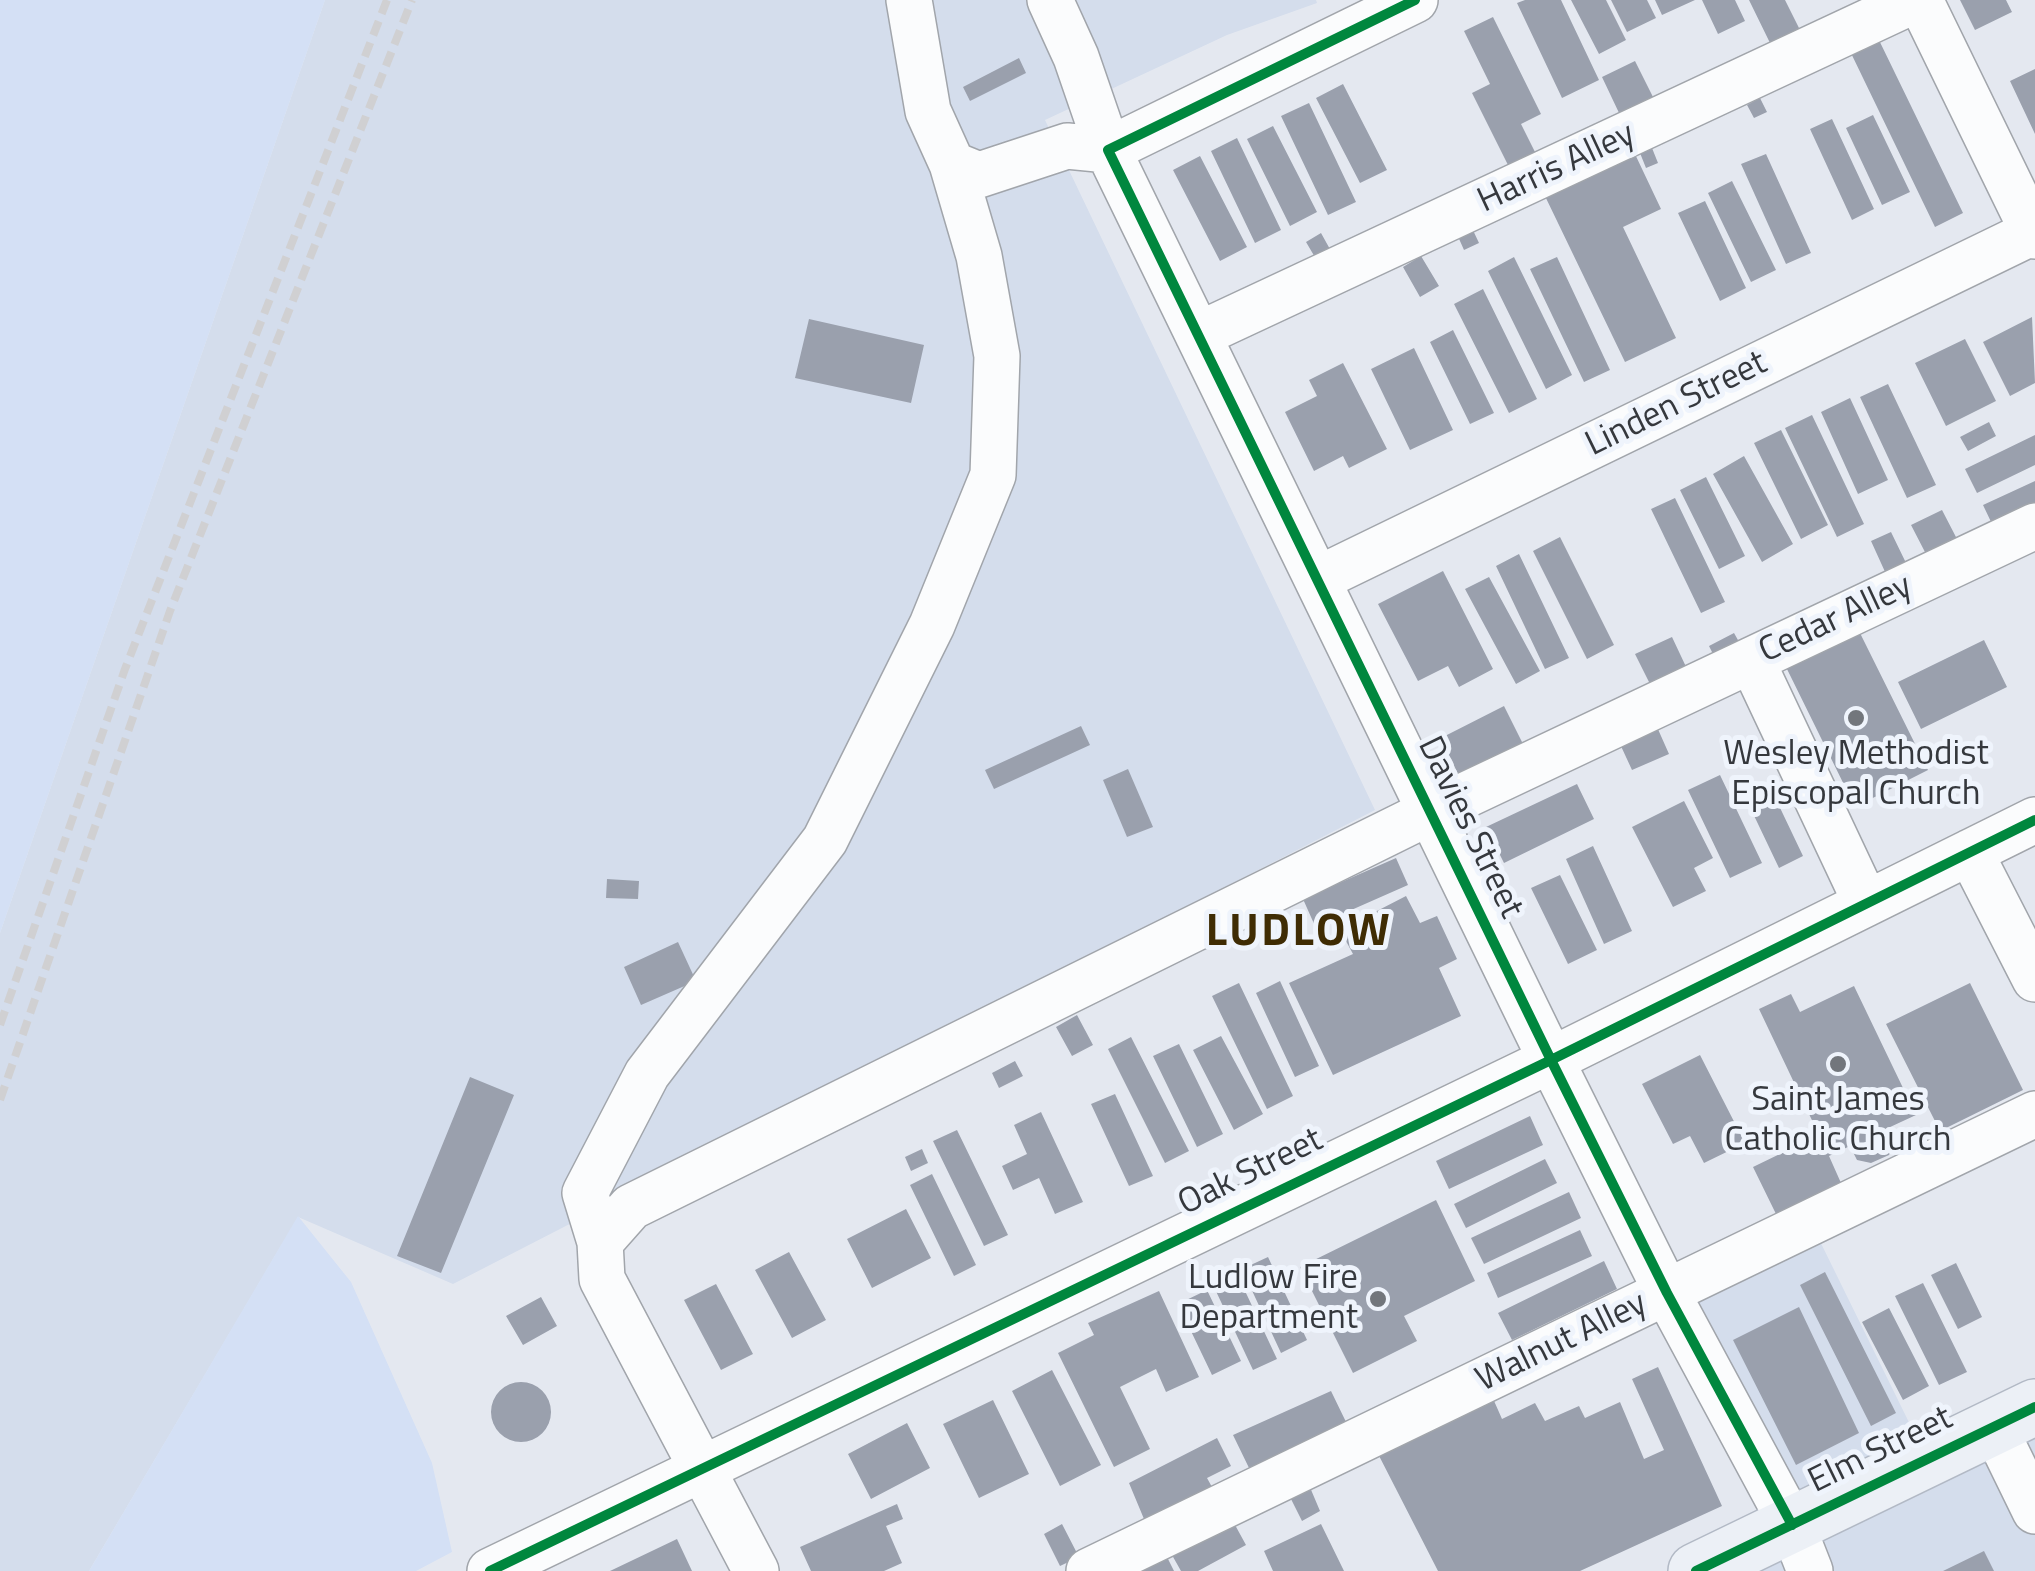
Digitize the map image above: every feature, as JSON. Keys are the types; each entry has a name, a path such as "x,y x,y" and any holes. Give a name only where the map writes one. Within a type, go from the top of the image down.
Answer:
{"main road":[{"name":"Elm Street","path":"1696,1571 1801,1548 2015,1417"}],"street":[{"path":"756,1571 704,1465 602,1279 600,1242 584,1192 646,1074 826,840 932,626 992,475 997,356 980,256 952,164 928,111 908,0"},
{"name":"Davies Street","path":"1050,0 1076,58 1108,150 1551,1060 1801,1548"},
{"path":"952,164 979,176 1068,146 1108,150 1415,0"},
{"path":"1918,0 2034,233"},
{"name":"Harris Alley","path":"1198,334 1918,0"},
{"name":"Linden Street","path":"1318,579 2034,233"},
{"name":"Cedar Alley","path":"600,1242 631,1207 1430,812 2035,526"},
{"path":"1752,660 1866,903"},
{"name":"Oak Street","path":"490,1571 1551,1060 2035,820"},
{"path":"1970,852 2035,979"},
{"name":"Walnut Alley","path":"1089,1571 2035,1114"},
{"path":"2015,1417 2035,1511"}],"shaded area":[{"path":"0,0 325,0 0,933"},
{"path":"325,0 1316,0 1317,3 1227,35 1045,120 1375,810 453,1284 298,1217 89,1571 0,1571 0,933"},
{"path":"298,1216 351,1282 432,1463 452,1552 416,1571 89,1571"},
{"path":"1811,1223 1927,1459 2035,1407 2035,1571 1696,1571 1791,1525 1667,1293"}],"building":[{"path":"1561,0 1599,80 1562,98 1517,3"},
{"path":"1571,0 1606,0 1626,40 1599,54"},
{"path":"1611,0 1647,0 1656,18 1627,32"},
{"path":"1655,0 1695,0 1662,15"},
{"path":"1702,0 1735,0 1745,21 1718,34"},
{"path":"1749,0 1785,0 1800,30 1771,45"},
{"path":"1960,0 2006,0 2012,12 1975,30"},
{"path":"1493,17 1541,114 1521,124 1539,160 1512,173 1472,93 1490,84 1464,31"},
{"path":"1877,36 1963,213 1935,227 1849,49"},
{"path":"1019,58 1026,73 970,101 963,87"},
{"path":"1635,61 1654,99 1620,115 1602,77"},
{"path":"2035,69 2035,134 2010,81"},
{"path":"1343,84 1387,170 1360,183 1316,98"},
{"path":"1760,98 1767,112 1754,118 1747,105"},
{"path":"1309,103 1356,202 1328,215 1281,116"},
{"path":"1873,115 1910,192 1882,205 1846,128"},
{"path":"1832,119 1874,209 1852,220 1810,129"},
{"path":"1273,126 1317,212 1290,226 1247,139"},
{"path":"1237,138 1281,230 1255,243 1211,151"},
{"path":"1652,148 1658,163 1646,168 1640,153"},
{"path":"1634,152 1661,209 1623,227 1676,338 1625,362 1544,194"},
{"path":"1766,154 1811,253 1786,264 1741,164"},
{"path":"1200,156 1247,247 1220,261 1173,170"},
{"path":"1732,181 1776,270 1751,282 1708,193"},
{"path":"1705,201 1746,288 1720,301 1678,213"},
{"path":"1471,226 1479,243 1464,250 1456,232"},
{"path":"1321,233 1331,251 1316,259 1306,242"},
{"path":"1421,256 1439,286 1420,297 1403,267"},
{"path":"1514,257 1572,375 1546,389 1488,271"},
{"path":"1557,257 1610,370 1584,382 1530,269"},
{"path":"1483,289 1537,399 1509,413 1454,304"},
{"path":"2032,317 2035,383 2010,396 1983,342"},
{"path":"809,319 924,345 911,403 795,378"},
{"path":"1453,330 1494,413 1470,424 1430,342"},
{"path":"1965,339 1996,401 1946,426 1915,363"},
{"path":"1414,348 1453,430 1410,450 1371,369"},
{"path":"1343,363 1387,449 1349,468 1343,456 1314,471 1285,412 1317,396 1309,380"},
{"path":"1888,384 1936,485 1907,498 1860,397"},
{"path":"1850,398 1888,480 1858,494 1821,412"},
{"path":"1812,415 1864,524 1837,537 1785,428"},
{"path":"1989,422 1996,436 1968,451 1960,437"},
{"path":"1781,430 1828,525 1801,539 1754,443"},
{"path":"2035,435 2035,465 1977,493 1965,469"},
{"path":"1744,456 1793,544 1762,562 1713,474"},
{"path":"1706,477 1745,556 1719,569 1680,490"},
{"path":"2035,481 2035,507 1993,526 1983,505"},
{"path":"1675,498 1725,602 1701,613 1651,509"},
{"path":"1942,510 1957,539 1926,554 1911,525"},
{"path":"1891,532 1907,565 1886,574 1871,541"},
{"path":"1560,537 1614,645 1587,659 1533,551"},
{"path":"1519,554 1569,658 1545,669 1496,566"},
{"path":"1443,571 1493,669 1459,687 1448,666 1418,681 1378,604"},
{"path":"1489,577 1540,671 1516,684 1465,589"},
{"name":"Wesley Methodist Episcopal Church","path":"1858,629 1928,770 1855,807 1785,665"},
{"path":"1734,633 1743,649 1717,662 1709,646"},
{"path":"1672,637 1688,671 1652,688 1635,654"},
{"path":"1984,640 2007,687 1921,729 1898,682"},
{"path":"1504,706 1523,744 1459,776 1441,738"},
{"path":"1081,726 1090,745 994,789 985,770"},
{"path":"1657,727 1669,754 1632,770 1620,744"},
{"path":"1128,769 1153,827 1127,837 1103,780"},
{"path":"1720,775 1762,863 1730,878 1688,790"},
{"path":"1577,784 1594,819 1504,863 1486,827"},
{"path":"1772,791 1803,856 1779,868 1748,803"},
{"path":"1684,801 1713,858 1694,868 1706,891 1673,907 1632,827"},
{"path":"1593,846 1632,931 1604,944 1566,859"},
{"path":"1396,858 1408,885 1315,926 1303,899"},
{"path":"1560,875 1597,950 1568,964 1531,888"},
{"path":"607,879 639,881 638,899 606,898"},
{"path":"1406,896 1420,923 1437,916 1457,959 1439,968 1461,1016 1333,1075 1289,983 1353,954 1340,930"},
{"path":"678,942 696,981 641,1005 624,967"},
{"path":"1280,981 1319,1066 1295,1077 1256,993"},
{"path":"1239,983 1293,1096 1267,1109 1212,996"},
{"path":"1970,983 2023,1090 1940,1131 1886,1024"},
{"name":"Saint James Catholic Church","path":"1854,986 1916,1115 1888,1128 1895,1143 1889,1155 1871,1163 1857,1160 1850,1146 1829,1156 1841,1183 1776,1214 1753,1167 1819,1135 1759,1009 1791,994 1800,1012"},
{"path":"1077,1015 1093,1045 1072,1056 1056,1027"},
{"path":"1221,1036 1263,1114 1234,1130 1193,1050"},
{"path":"1131,1037 1189,1151 1165,1163 1108,1049"},
{"path":"1179,1044 1223,1134 1197,1147 1153,1056"},
{"path":"1700,1055 1745,1143 1704,1163 1690,1136 1673,1144 1642,1084"},
{"path":"1015,1061 1023,1076 999,1088 992,1073"},
{"path":"470,1077 514,1095 441,1273 397,1256"},
{"path":"1115,1094 1153,1176 1129,1186 1091,1104"},
{"path":"1041,1112 1083,1202 1055,1214 1039,1178 1013,1190 1002,1166 1027,1154 1014,1125"},
{"path":"1530,1116 1543,1145 1449,1189 1436,1161"},
{"path":"957,1130 1008,1235 984,1246 933,1141"},
{"path":"922,1149 928,1163 911,1171 905,1157"},
{"path":"1545,1159 1557,1183 1466,1228 1454,1204"},
{"path":"932,1174 976,1265 954,1276 910,1185"},
{"path":"1569,1192 1581,1218 1484,1264 1471,1238"},
{"name":"Ludlow Fire Department","path":"1436,1200 1475,1281 1404,1316 1417,1341 1353,1373 1300,1267"},
{"path":"906,1209 931,1258 872,1288 847,1239"},
{"path":"1580,1230 1592,1256 1498,1298 1487,1273"},
{"path":"789,1252 826,1320 792,1338 755,1270"},
{"path":"1268,1257 1307,1340 1281,1353 1242,1269"},
{"path":"1604,1261 1617,1289 1512,1340 1498,1313"},
{"path":"1956,1263 1982,1317 1958,1329 1931,1275"},
{"path":"1825,1272 1896,1413 1871,1426 1800,1285"},
{"path":"1238,1276 1277,1359 1253,1370 1214,1287"},
{"path":"1923,1283 1967,1372 1939,1385 1895,1296"},
{"path":"716,1284 753,1354 721,1370 684,1300"},
{"path":"1207,1290 1241,1361 1212,1375 1178,1304"},
{"path":"1159,1291 1199,1377 1166,1392 1156,1369 1120,1387 1150,1449 1114,1467 1058,1353 1094,1335 1088,1323"},
{"path":"541,1297 557,1326 523,1345 506,1316"},
{"path":"1799,1307 1859,1433 1796,1465 1733,1340"},
{"path":"1889,1308 1929,1386 1903,1400 1862,1322"},
{"path":"1658,1367 1722,1506 1580,1571 1438,1571 1374,1446 1491,1394 1502,1419 1535,1403 1545,1421 1579,1406 1585,1418 1620,1402 1644,1459 1664,1450 1632,1379"},
{"path":"1052,1370 1101,1465 1060,1486 1012,1391"},
{"path":"521,1382 542,1391 551,1412 542,1433 521,1442 500,1433 491,1412 500,1391"},
{"path":"1331,1391 1347,1424 1250,1470 1233,1435"},
{"path":"993,1400 1029,1474 979,1498 943,1424"},
{"path":"907,1423 930,1468 871,1499 848,1454"},
{"path":"1217,1438 1231,1466 1207,1478 1212,1487 1144,1519 1129,1483"},
{"path":"1309,1485 1320,1511 1302,1521 1289,1495"},
{"path":"897,1504 903,1519 886,1526 902,1563 884,1571 811,1571 800,1547"},
{"path":"1229,1514 1246,1545 1198,1571 1181,1571 1168,1548"},
{"path":"1062,1524 1079,1557 1060,1566 1044,1534"},
{"path":"1321,1524 1344,1571 1273,1571 1264,1551"},
{"path":"677,1539 692,1571 610,1571"},
{"path":"1984,1551 1994,1571 1943,1571"},
{"path":"1165,1553 1174,1571 1137,1571"}],"railway":[{"path":"0,1025 125,669 387,0"},
{"path":"0,1100 170,611 412,0"}],"cycle path":[{"path":"1415,0 1108,150 1551,1060 1667,1293 1792,1525"},
{"path":"490,1571 1551,1060 2035,820"},
{"path":"1696,1571 2035,1407"}],"place":[{"name":"Wesley Methodist Episcopal Church","path":"1856,718"},
{"name":"Saint James Catholic Church","path":"1838,1064"},
{"name":"Ludlow Fire Department","path":"1378,1299"}],"district":[{"name":"LUDLOW","path":"1299,934"}]}
